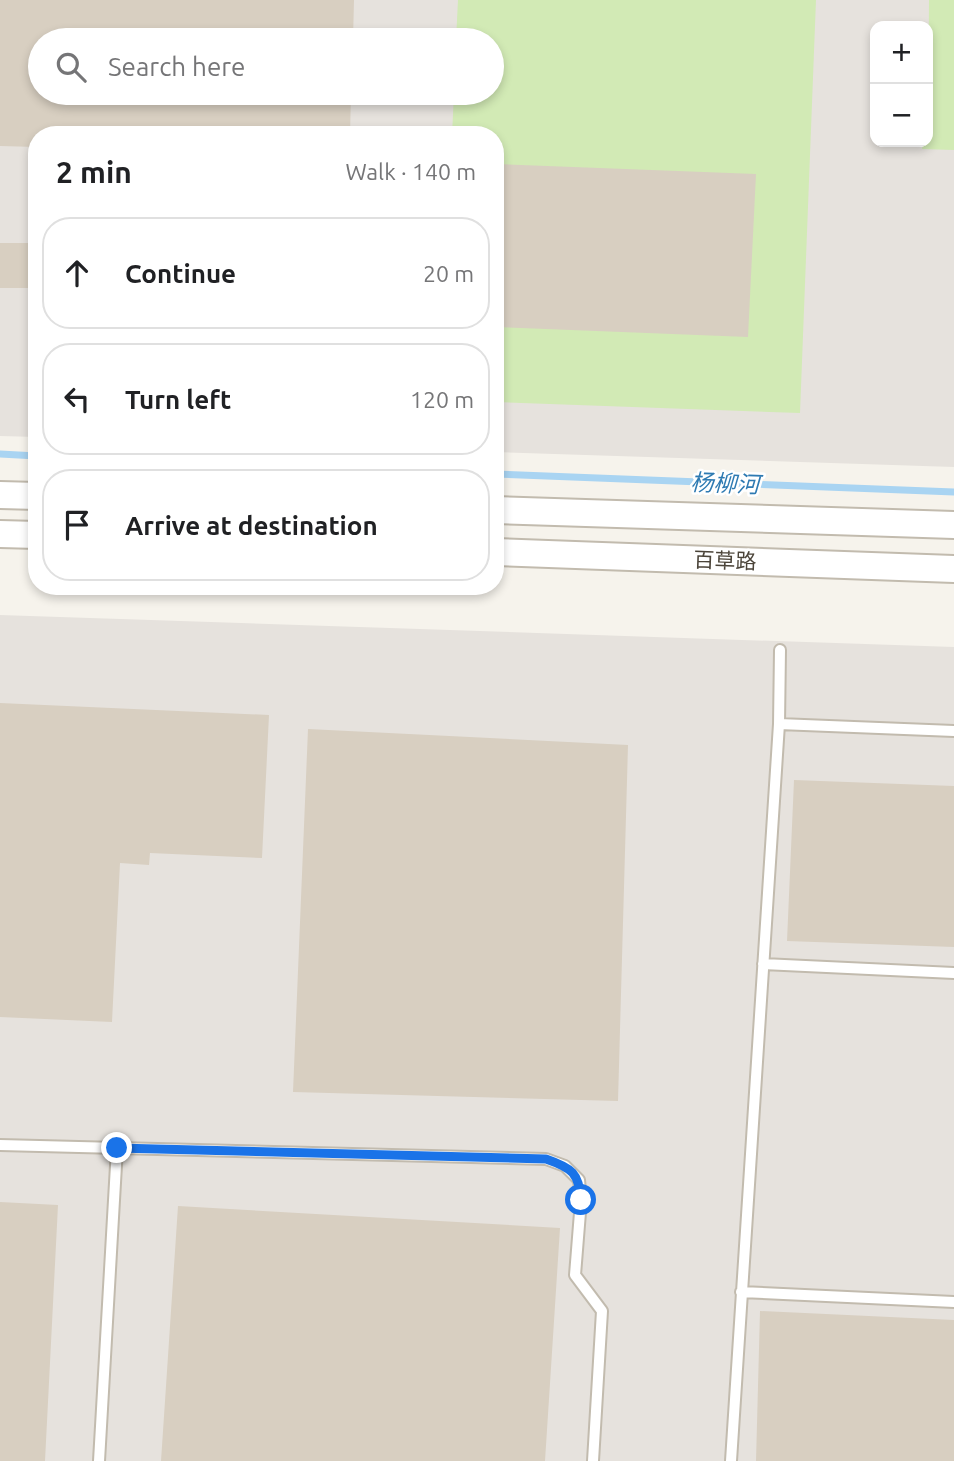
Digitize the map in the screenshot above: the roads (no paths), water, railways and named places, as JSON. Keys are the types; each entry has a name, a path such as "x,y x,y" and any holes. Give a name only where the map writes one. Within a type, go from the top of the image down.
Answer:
{"street":[{"path":"0,495 28,496"},
{"name":"百草路","path":"504,510 954,525"},
{"path":"0,534 28,535"},
{"name":"百草路","path":"504,552 954,569"}],"lane":[{"path":"730,1461 779,724 780,650"},
{"path":"779,724 954,730"},
{"path":"763,964 954,973"},
{"path":"0,1145 546,1159 565,1166 579,1180 581,1200 575,1275 601,1311 593,1461"},
{"path":"99,1461 117,1148"},
{"path":"741,1292 954,1303"}],"waterway":[{"name":"杨柳河","path":"0,454 28,456"},
{"name":"杨柳河","path":"504,474 954,492"}]}
